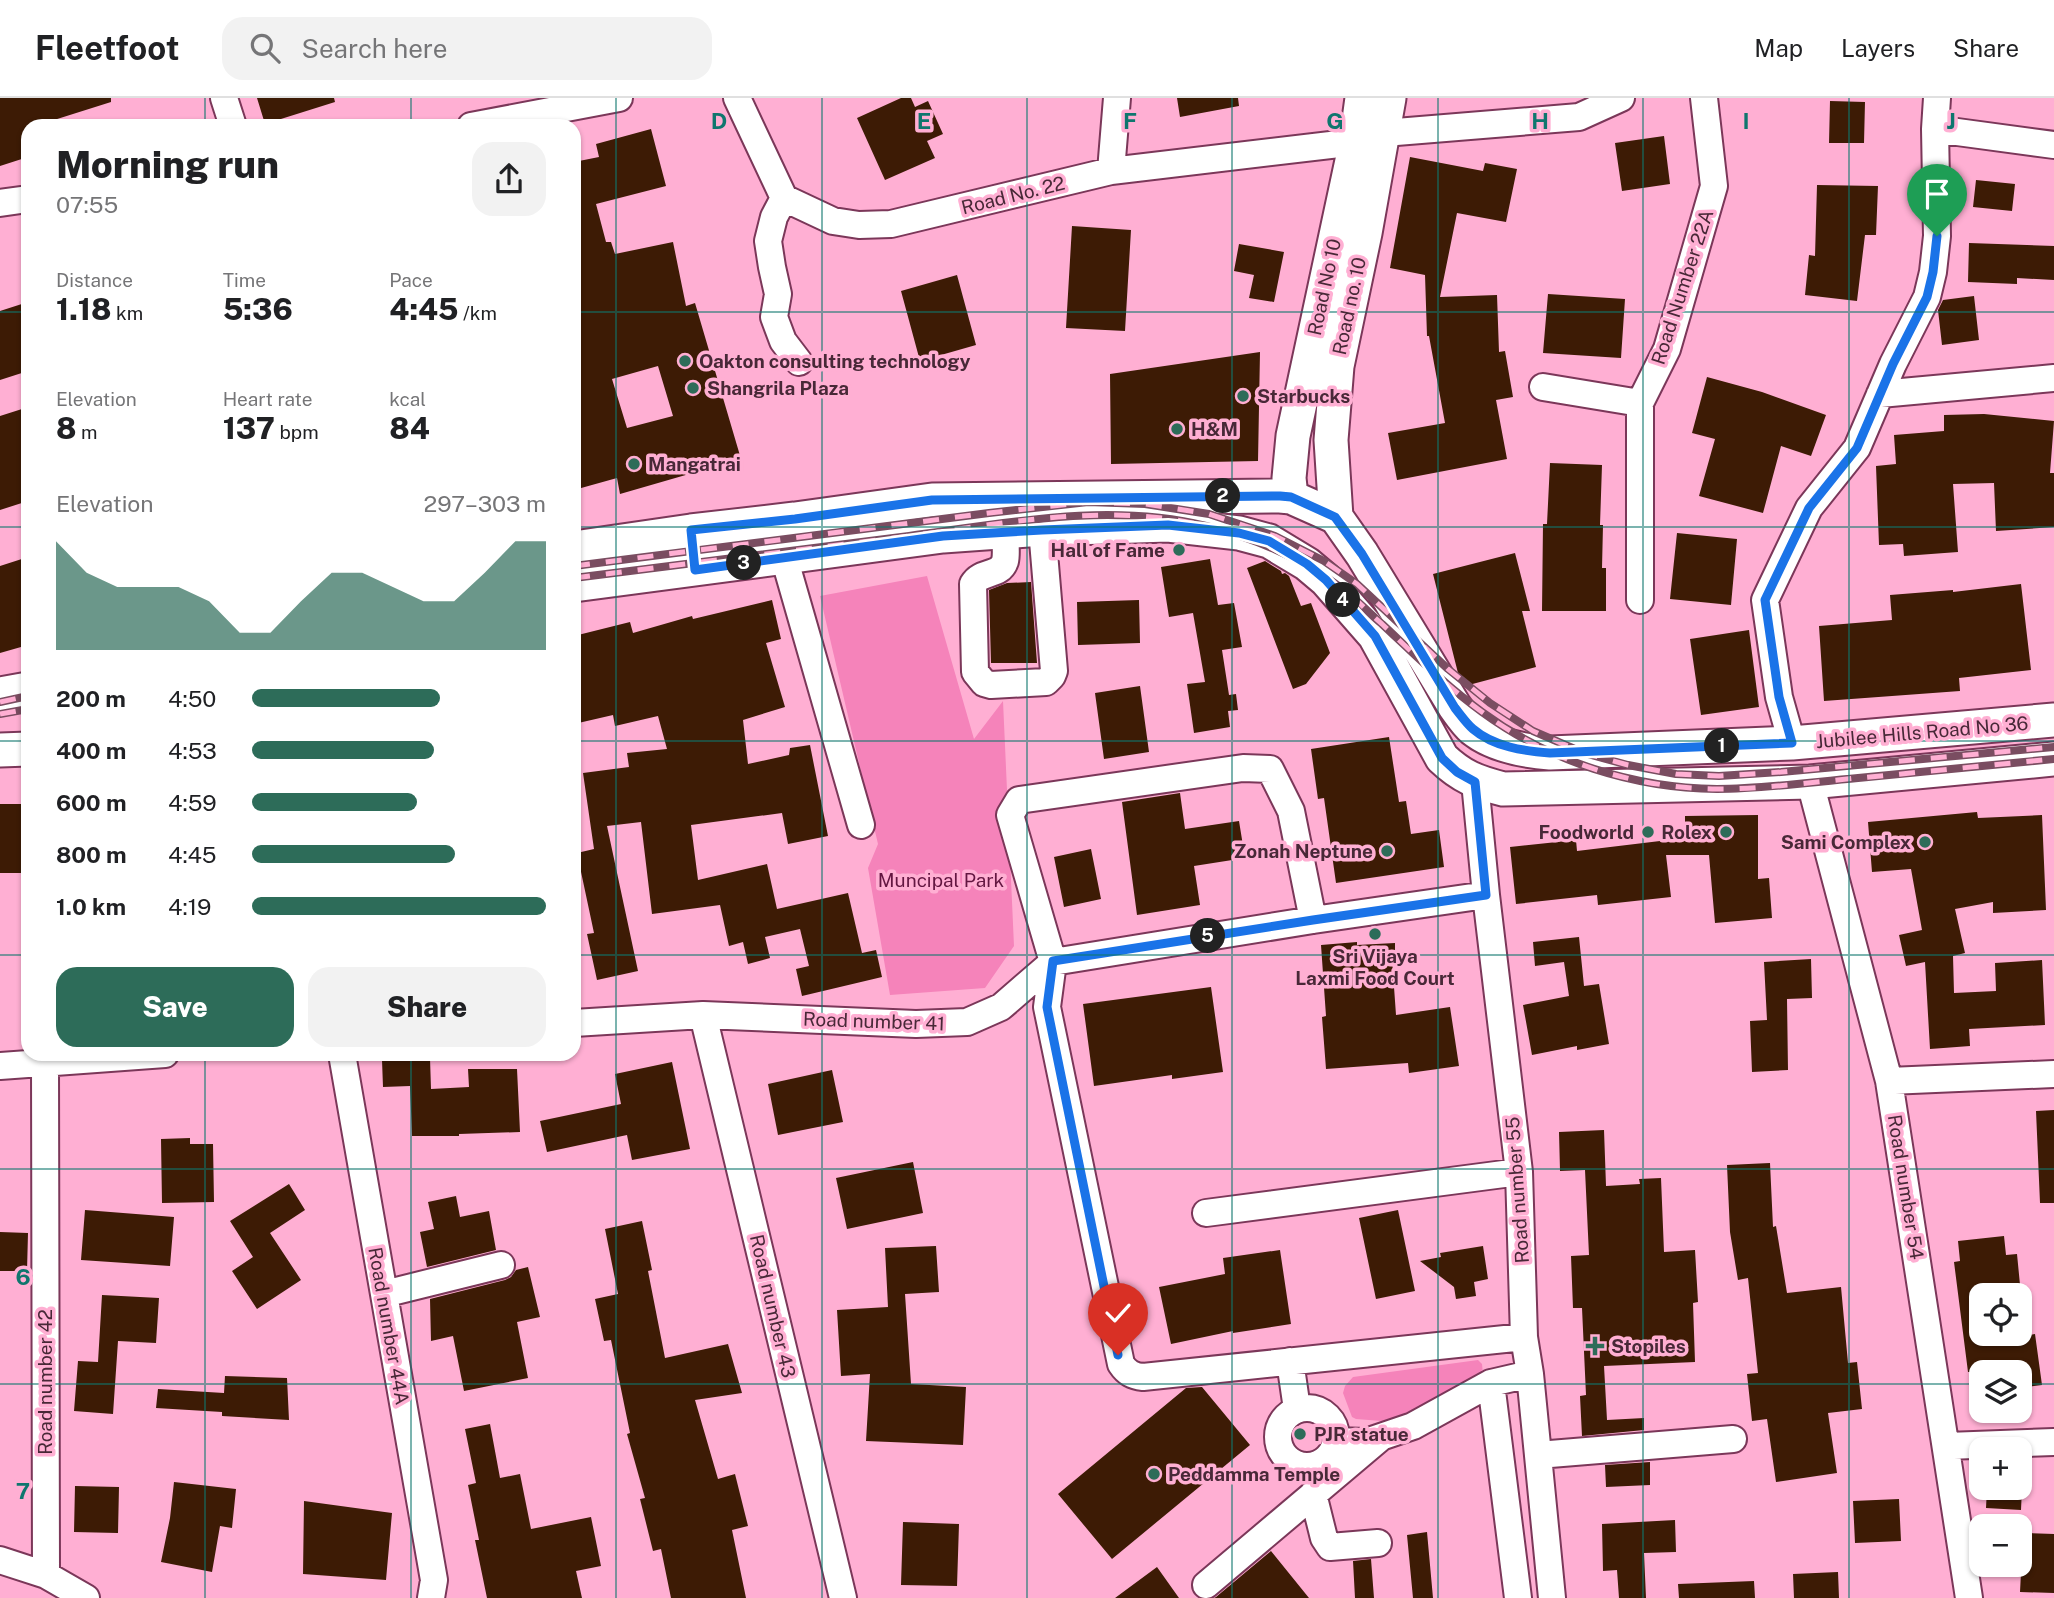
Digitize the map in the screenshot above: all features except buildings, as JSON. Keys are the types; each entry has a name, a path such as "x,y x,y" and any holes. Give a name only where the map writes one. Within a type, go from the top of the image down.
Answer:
{"main road":[{"name":"Road No 10","path":"1290,487 1293,436 1370,137 1362,98"},
{"name":"Road no. 10","path":"1335,517 1331,440 1337,366 1370,137 1390,98"},
{"path":"1293,436 1304,450 1313,452 1322,449 1331,440"},
{"name":"Jubilee Hills Road No 36","path":"581,547 691,530 932,500 1280,496 1290,487 1335,517 1362,554 1455,708 1472,728 1493,742 1531,752 1550,753 1792,743 2054,720"},
{"name":"Jubilee Hills Road No 36","path":"581,585 943,536 1005,548 1044,546 1168,525 1239,533 1269,541 1287,550 1326,580 1375,636 1442,758 1457,772 1475,782 1503,789 1810,782 2054,759"},
{"path":"691,530 695,570"},
{"path":"0,694 21,691"},
{"path":"0,750 21,749"}],"street":[{"path":"224,98 231,119"},
{"path":"508,119 619,98"},
{"path":"737,98 784,198 774,217 768,241 778,294 774,317 783,341 799,362"},
{"path":"1111,171 1117,98"},
{"name":"Road No. 22","path":"784,198 833,221 859,225 891,224 1111,171 1370,137 1579,117 1621,98"},
{"name":"Road Number 22A","path":"1640,600 1640,403 1667,349 1714,186 1704,98"},
{"path":"1792,743 1779,697 1765,600 1809,508 1857,448 1927,297 1937,236 1937,98"},
{"path":"1935,129 2054,145"},
{"path":"0,202 21,200"},
{"path":"1880,394 2054,378"},
{"path":"1543,387 1640,403"},
{"path":"1005,548 1000,570 981,575 973,583 975,672 984,683 992,685 1046,682 1054,671 1044,546"},
{"path":"783,557 861,825"},
{"path":"1313,920 1291,811 1270,769 1243,768 1019,800 1010,816 1053,961 1047,1007 1118,1355 1125,1371 1143,1377 1524,1337"},
{"name":"Road number 55","path":"1475,782 1520,1172 1524,1337 1552,1598"},
{"name":"Road number 54","path":"1810,782 1889,1081 1969,1598"},
{"path":"1053,961 1486,895"},
{"name":"Road number 41","path":"581,1023 703,1015 916,1024 967,1023 1001,1007 1053,961"},
{"name":"Road number 43","path":"703,1015 843,1598"},
{"path":"0,1066 72,1061"},
{"name":"Road number 44A","path":"343,1061 434,1580 431,1598"},
{"name":"Road number 42","path":"45,1063 46,1575"},
{"path":"1889,1081 2054,1074"},
{"path":"1206,1213 1520,1172"},
{"path":"384,1294 501,1265"},
{"path":"1290,1361 1297,1409"},
{"path":"1336,1441 1366,1442 1380,1438 1413,1426 1491,1383 1530,1374"},
{"path":"1491,1383 1518,1598"},
{"path":"1312,1407 1326,1413 1335,1426 1336,1441 1330,1455 1318,1464 1303,1466 1289,1460 1279,1447 1278,1432 1284,1418 1297,1409 1312,1407"},
{"path":"1206,1585 1380,1438"},
{"path":"1538,1455 1733,1439"},
{"path":"1947,1446 2054,1442"},
{"path":"1313,1494 1324,1538 1330,1547 1378,1543"},
{"path":"0,1560 46,1575 86,1598"}],"green space":[{"name":"Muncipal Park","path":"927,576 974,739 1003,701 1014,946 985,988 890,995 868,868 878,844 820,596"},
{"path":"1478,1360 1482,1364 1483,1374 1413,1414 1382,1421 1356,1419 1352,1417 1343,1393 1353,1377"}],"railway":[{"path":"581,565 1088,502 1145,504 1209,514 1275,536 1324,561 1357,584 1448,669 1490,703 1533,731 1584,753 1628,765 1676,774 1719,776 2054,747"},
{"path":"581,577 1058,517 1095,515 1169,519 1243,537 1315,570 1347,592 1431,670 1482,712 1536,745 1594,769 1655,784 1735,789 2054,759"},
{"path":"0,702 21,698"},
{"path":"0,714 21,710"}],"place":[{"name":"Oakton consulting technology","path":"685,361"},
{"name":"Shangrila Plaza","path":"693,388"},
{"name":"Starbucks","path":"1243,396"},
{"name":"H&M","path":"1177,429"},
{"name":"Mangatrai","path":"634,464"},
{"name":"Hall of Fame","path":"1179,550"},
{"name":"Foodworld","path":"1648,832"},
{"name":"Rolex","path":"1726,832"},
{"name":"Sami Complex","path":"1925,842"},
{"name":"Zonah Neptune","path":"1387,851"},
{"name":"Sri Vijaya Laxmi Food Court","path":"1375,934"},
{"name":"Stopiles","path":"1595,1346"},
{"name":"PJR statue","path":"1300,1434"},
{"name":"Peddamma Temple","path":"1154,1474"}],"route":[{"path":"1118,1355 1047,1007 1053,961 1486,895 1475,782 1457,772 1442,758 1375,636 1326,580 1287,550 1269,541 1239,533 1168,525 1042,530 943,536 695,570 691,530 932,500 1291,497 1335,517 1362,554 1455,708 1472,728 1493,742 1531,752 1550,753 1792,743 1779,697 1765,600 1809,508 1857,448 1893,364 1927,297 1937,236"}]}
